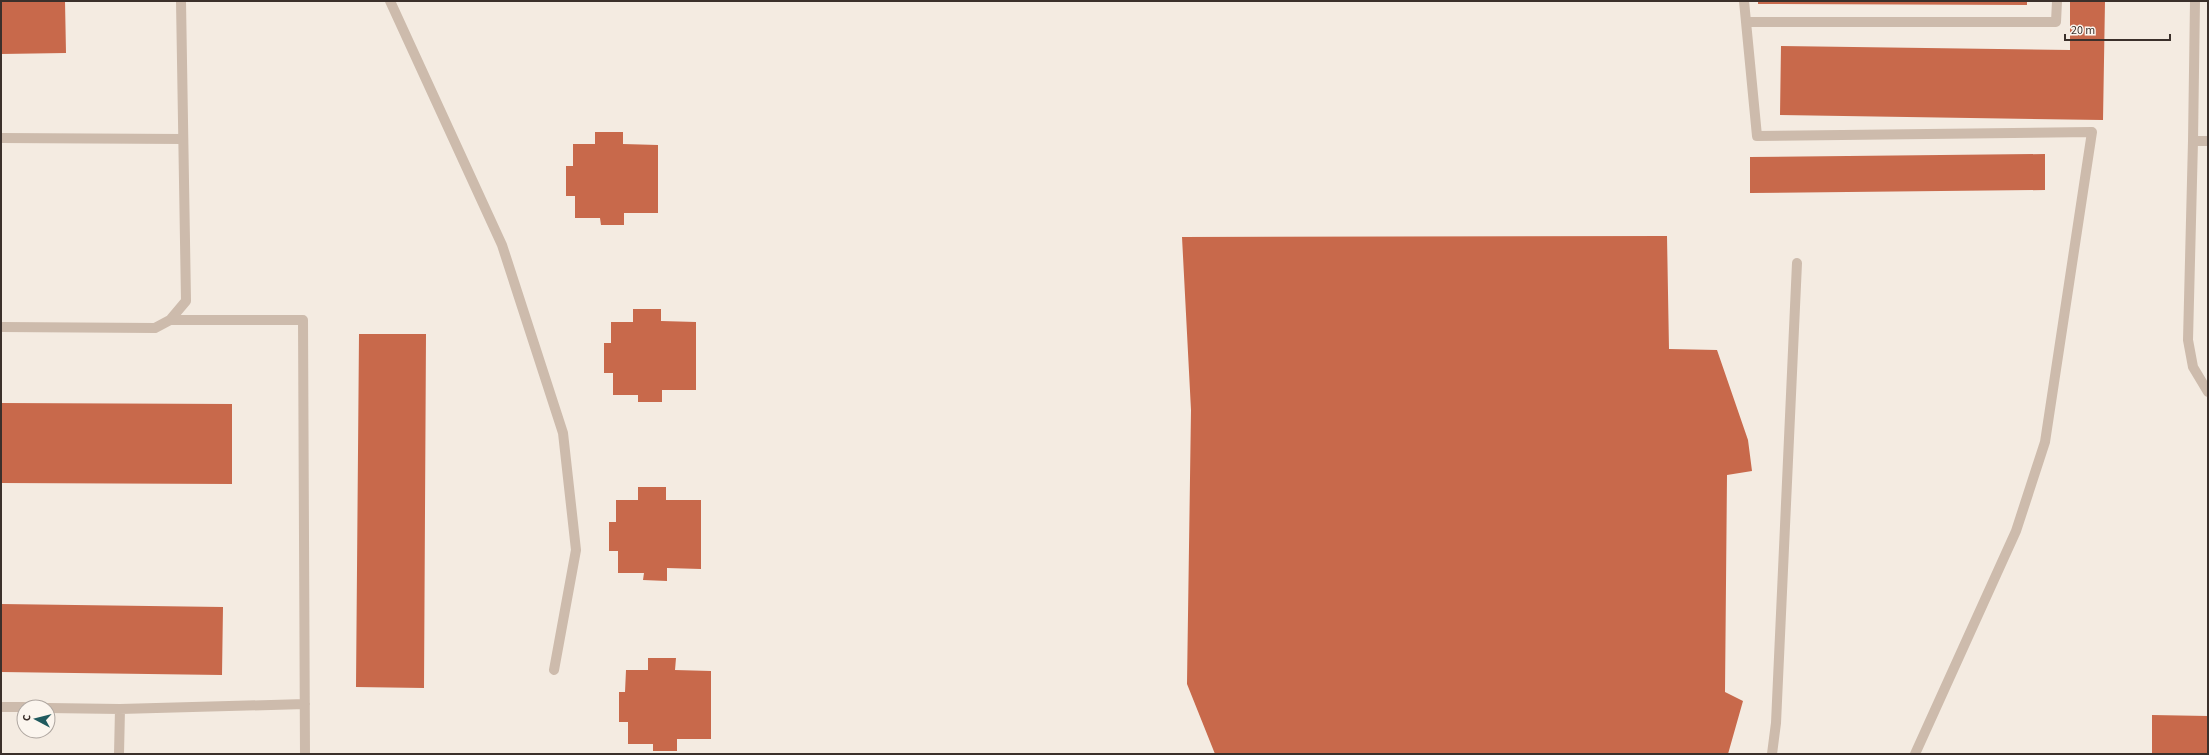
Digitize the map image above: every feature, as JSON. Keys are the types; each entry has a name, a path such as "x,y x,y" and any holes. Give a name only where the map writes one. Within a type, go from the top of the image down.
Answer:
{"lane":[{"path":"1,327 155,328 170,320 186,301 181,1"},
{"path":"390,1 502,245 563,432 576,550 554,670"},
{"path":"1744,1 1757,136 2092,132 2044,442 2016,531 1915,754"},
{"path":"1746,22 2056,22 2057,1"},
{"path":"2195,1 2188,340 2193,367 2208,392"},
{"path":"1,138 183,139"},
{"path":"2193,141 2208,141"},
{"path":"1772,754 1776,723 1797,263"},
{"path":"170,320 303,320 305,754"},
{"path":"56,708 120,709 305,704"},
{"path":"1,707 16,707"},
{"path":"119,754 120,709"}],"building":[{"path":"1,1 65,1 66,53 1,54"},
{"path":"1758,1 2027,1 2027,5 1758,4"},
{"path":"2070,1 2105,1 2103,120 1780,115 1781,46 2070,50"},
{"path":"595,132 623,132 623,144 658,145 658,213 624,213 624,225 601,225 600,218 575,218 575,196 566,196 566,166 573,166 573,144 595,144"},
{"path":"2045,154 2045,190 1750,193 1750,157"},
{"path":"1667,236 1669,349 1717,350 1748,440 1752,471 1727,475 1725,692 1743,701 1728,754 1215,754 1187,684 1191,410 1182,237"},
{"path":"633,309 661,309 661,321 696,322 696,390 662,390 662,402 638,402 638,395 613,395 613,373 604,373 604,343 611,343 611,322 633,322"},
{"path":"359,334 426,334 424,688 356,687"},
{"path":"1,403 232,404 232,484 1,483"},
{"path":"638,487 666,487 666,500 701,500 701,569 667,568 667,581 643,580 644,573 618,573 618,551 609,551 609,522 616,522 616,500 638,500"},
{"path":"1,604 223,607 222,675 1,672"},
{"path":"648,658 676,658 675,670 711,671 711,739 677,739 677,751 653,751 653,744 628,744 628,722 619,722 619,692 625,692 626,670 648,670"},
{"path":"2152,715 2208,716 2208,754 2152,754"}]}
